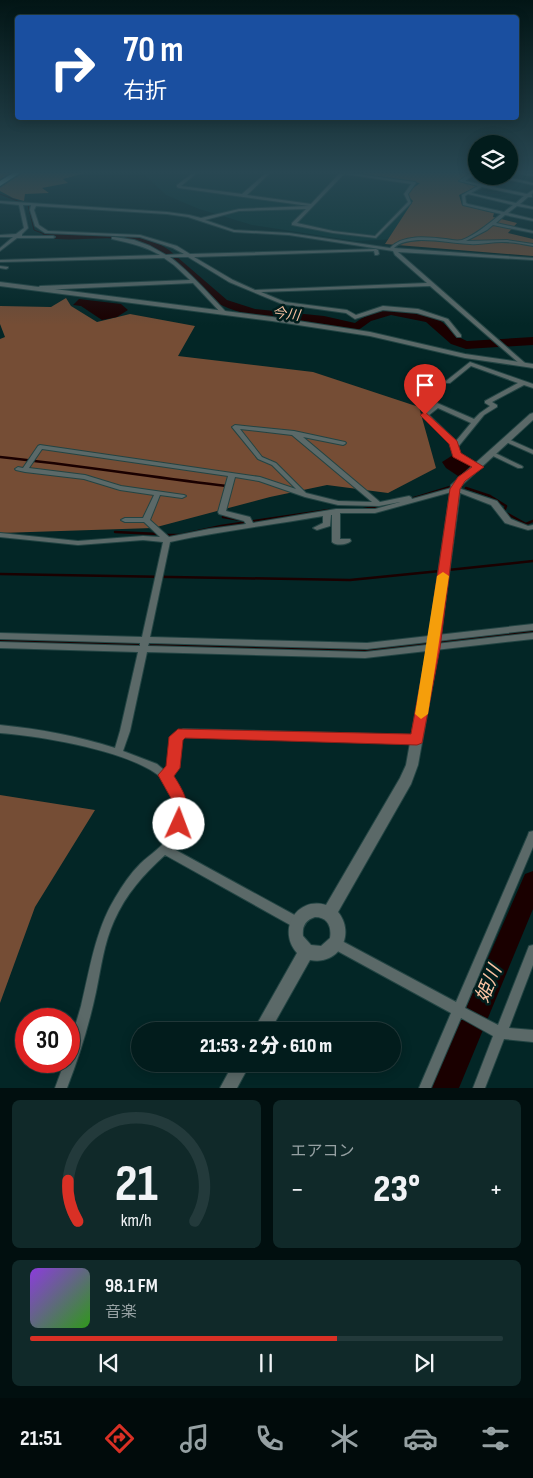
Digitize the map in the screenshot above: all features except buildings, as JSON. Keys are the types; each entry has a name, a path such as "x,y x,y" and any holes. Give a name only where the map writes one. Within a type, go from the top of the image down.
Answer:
{"street":[{"path":"0,250 27,227 26,224"},
{"path":"36,224 47,232 140,236 169,245 231,281 284,303 347,312 355,317 383,308 418,311 446,320 459,336"},
{"path":"212,224 234,231 289,234 393,250 533,259"},
{"path":"294,224 333,232 376,237 389,224"},
{"path":"461,242 491,224"},
{"path":"496,224 533,232"},
{"path":"0,236 123,239 142,243 165,255 194,281 224,313"},
{"path":"393,250 396,243 411,240 461,242 500,240 533,245"},
{"path":"0,261 376,250 377,254"},
{"path":"393,250 522,363"},
{"path":"40,288 194,281"},
{"path":"0,284 370,334 465,356 533,366"},
{"path":"255,291 431,284"},
{"path":"446,320 458,307"},
{"path":"448,382 470,364 533,386"},
{"path":"455,446 482,414 495,406 487,402 523,383"},
{"path":"475,422 437,405 425,415 454,443 456,454 479,467"},
{"path":"0,535 16,539 78,543 143,538 167,540 210,530 251,526 327,513 375,511 456,487 533,416"},
{"path":"307,496 274,464 260,458 235,427 294,433 342,443"},
{"path":"294,433 379,504"},
{"path":"508,441 533,452"},
{"path":"182,496 120,488 85,477 22,470 32,460 40,447 157,459 260,479 307,496 338,503 379,504 456,487 494,503 508,520 528,528 533,527"},
{"path":"493,454 520,466"},
{"path":"232,475 222,512 247,519 251,526"},
{"path":"328,914 406,780 412,765 434,643 456,487"},
{"path":"220,490 229,488"},
{"path":"146,520 158,493"},
{"path":"336,512 336,542 347,541"},
{"path":"317,528 327,524 327,513"},
{"path":"125,520 146,520 167,540"},
{"path":"118,752 127,730 167,540"},
{"path":"0,645 365,655 533,627"},
{"path":"0,636 368,646 533,636"},
{"path":"0,729 25,729 118,752 165,775 180,799 179,824 175,836 166,850 144,868 118,902 107,924 73,1058 61,1088"},
{"path":"165,775 173,768 176,737 183,733 417,740"},
{"path":"425,1088 462,1013 533,835"},
{"path":"166,850 296,922"},
{"path":"321,912 328,914 337,925 338,938 336,944 332,949 320,953 307,951 297,942 294,935 296,922 306,913 321,912"},
{"path":"336,944 495,1030 533,1036"},
{"path":"479,1088 495,1030 533,950"},
{"path":"266,1022 307,951"},
{"path":"228,1088 237,1072"}],"shaded area":[{"path":"248,224 406,224 399,239 355,241"},
{"path":"398,224 516,224 508,233 533,239 533,256 385,244"},
{"path":"66,298 71,306 97,322 130,314 195,326 178,356 313,372 419,407 436,468 388,493 327,485 270,497 153,528 0,533 0,339 5,337 0,324 0,306 51,307"},
{"path":"79,299 121,304 128,310 117,317 102,320 81,306 73,305"},
{"path":"453,455 471,468 458,476 446,468 442,462"},
{"path":"0,795 95,810 35,907 0,1003"}],"waterway":[{"path":"33,224 34,230 47,235"},
{"name":"今川","path":"47,235 125,237 150,243 187,268 206,289 223,302 255,312 324,320 357,327 367,319 391,312 430,319 455,341 466,345 533,341"},
{"path":"31,236 43,236"},
{"path":"0,457 227,486"},
{"path":"411,499 450,487"},
{"path":"466,488 490,496 506,506 504,512 526,524 533,521"},
{"path":"364,509 396,503"},
{"path":"164,535 180,535 221,526 329,510"},
{"path":"224,514 223,517 241,520"},
{"path":"115,532 159,534"},
{"path":"448,570 533,561"},
{"path":"0,574 350,580 440,571"},
{"path":"0,642 354,651 533,633"},
{"name":"姫川","path":"445,1088 533,881"}],"slow traffic":[{"path":"421,714 443,576"}],"route":[{"path":"179,824 180,799 165,775 173,768 176,737 183,733 347,736 417,740 433,648 455,489 462,479 479,467 456,454 454,443 425,415"}]}
